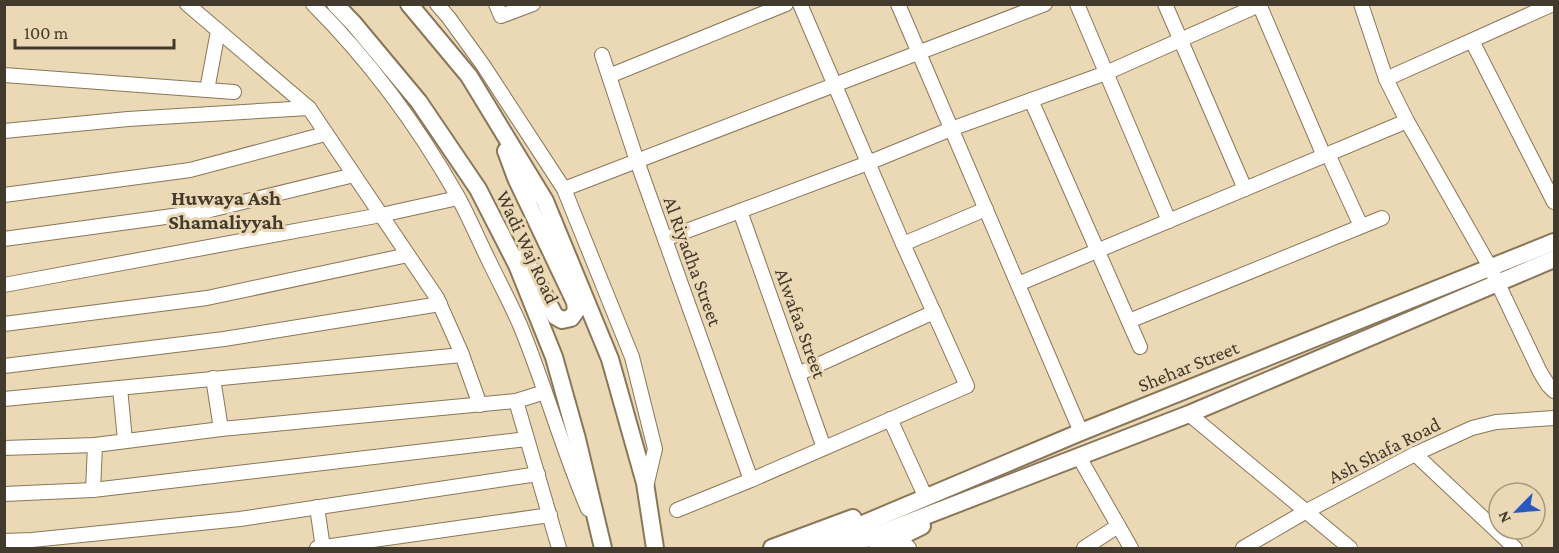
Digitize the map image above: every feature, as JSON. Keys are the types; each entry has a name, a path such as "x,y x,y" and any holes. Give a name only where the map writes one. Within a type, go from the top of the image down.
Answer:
{"highway":[{"path":"804,549 842,543"}],"main road":[{"name":"Wadi Waj Road","path":"335,4 419,102 478,189 517,265 554,357 577,439 601,544"},
{"name":"Wadi Waj Road","path":"409,4 469,76 545,201 610,359 647,494 655,549"},
{"path":"450,148 485,180 555,316 562,320 571,318 576,311 575,302 516,178 491,112"},
{"name":"Shehar Street","path":"842,543 926,498 1081,432 1554,242"},
{"path":"842,543 987,492 1190,414 1554,259"},
{"path":"877,549 904,543 987,492"},
{"path":"647,494 665,549"},
{"path":"772,549 913,494 926,498"}],"street":[{"path":"187,4 309,108 440,304 480,405"},
{"path":"313,4 374,73 414,125 458,198 520,324 576,482 601,544"},
{"path":"437,4 447,11 564,189 632,357 655,448 647,494"},
{"path":"496,4 501,16 533,4"},
{"path":"609,76 786,4"},
{"path":"677,510 968,386 903,244 800,4"},
{"path":"898,4 1081,432"},
{"path":"564,189 1045,4"},
{"path":"1077,4 1169,221"},
{"path":"1165,4 1245,189"},
{"path":"1361,4 1386,79 1490,267 1540,372 1554,391"},
{"path":"1386,79 1553,4"},
{"path":"664,239 868,163 951,129 1106,73 1259,5 1326,155 1361,226"},
{"path":"207,90 218,31"},
{"path":"1472,41 1554,202"},
{"name":"Al Riyadha Street","path":"602,55 664,239 751,480"},
{"path":"4,75 234,92"},
{"path":"1031,100 1140,347"},
{"path":"4,131 128,119 309,108"},
{"path":"1018,284 1407,120"},
{"path":"4,195 190,170 325,134"},
{"path":"4,239 202,212 354,176"},
{"path":"4,285 381,215 458,198"},
{"path":"903,244 986,209"},
{"name":"Alwafaa Street","path":"740,210 824,448"},
{"path":"1129,321 1382,218"},
{"path":"4,324 207,298 408,255"},
{"path":"4,366 224,339 440,304"},
{"path":"798,374 934,312"},
{"path":"4,399 462,355"},
{"path":"213,378 221,429"},
{"path":"120,388 125,441"},
{"path":"4,448 94,445 221,429 516,401 545,392"},
{"path":"516,401 559,549"},
{"path":"1190,414 1350,549"},
{"name":"Ash Shafa Road","path":"1243,549 1305,512 1415,454 1472,428 1496,422 1554,418"},
{"path":"890,419 926,498"},
{"path":"4,494 93,490 527,439"},
{"path":"93,490 94,445"},
{"path":"1415,454 1515,549"},
{"path":"1079,457 1131,549"},
{"path":"4,541 32,544 240,519 538,474"},
{"path":"317,507 320,548 550,515"},
{"path":"1084,549 1118,526"}],"district":[{"name":"Huwaya Ash Shamaliyyah","path":"226,210"}]}
